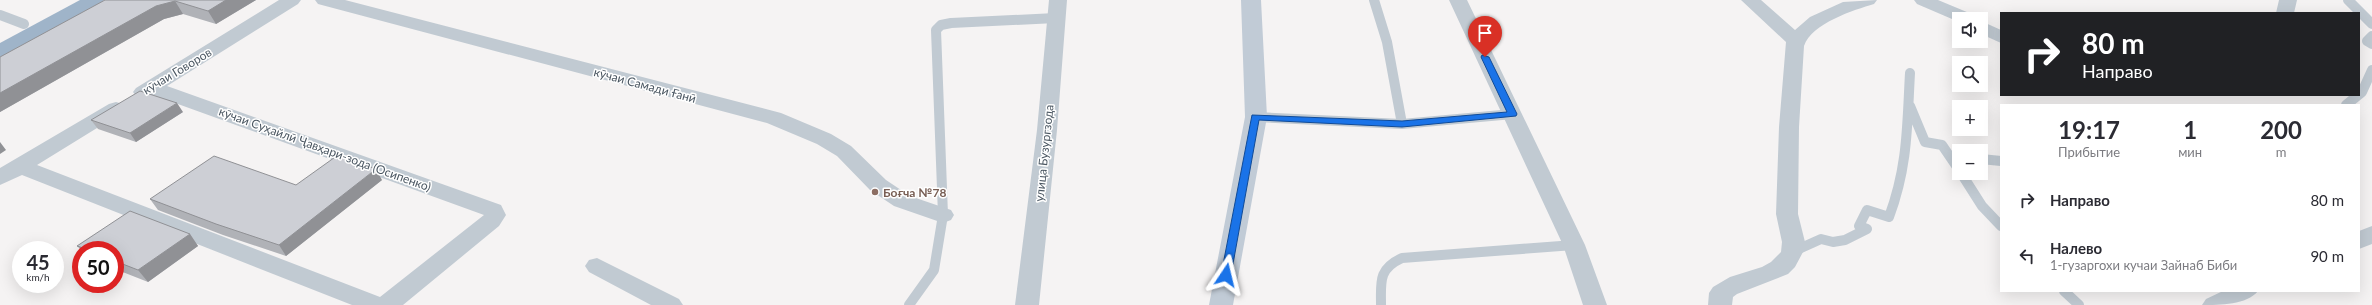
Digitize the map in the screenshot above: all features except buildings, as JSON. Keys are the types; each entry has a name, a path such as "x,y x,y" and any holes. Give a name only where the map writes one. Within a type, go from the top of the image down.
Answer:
{"highway":[{"path":"0,36 69,0"},
{"path":"0,51 94,0"}],"main road":[{"path":"1221,305 1256,117 1251,0"}],"street":[{"name":"кӯчаи Говоров","path":"0,178 292,0"},
{"name":"кӯчаи Самади Ғанӣ","path":"324,0 774,118 824,138 844,151 878,185 902,201 943,215"},
{"path":"1458,0 1574,245 1595,305"},
{"path":"1750,0 1796,41"},
{"path":"1720,305 1721,293 1728,287 1745,283 1783,266 1792,252 1794,239 1787,218 1788,127 1796,41 1808,28 1830,14 1868,0"},
{"path":"1923,0 1952,13"},
{"path":"2285,12 2288,0"},
{"name":"улица Бузургзода","path":"1027,305 1047,130 1057,9"},
{"path":"1988,30 2000,36"},
{"name":"кӯчаи Суҳайлӣ Ҷавҳари-зода (Осипенко)","path":"151,86 493,210 495,215 491,221 387,305"},
{"path":"20,166 376,305"},
{"path":"2360,240 2372,234"},
{"path":"597,266 671,305"},
{"path":"2214,305 2244,292"}],"lane":[{"path":"1374,0 1387,42 1402,124"},
{"path":"2348,0 2372,24"},
{"path":"909,305 934,270 943,215 936,30 941,25 951,23 1057,9"},
{"path":"0,15 24,24"},
{"path":"2372,36 2366,41 2372,44"},
{"path":"2348,104 2360,97 2366,90 2367,76 2372,70"},
{"path":"1792,252 1821,239 1829,243 1848,240 1867,230 1859,226 1867,210 1889,217 1900,187 1906,153 1910,73"},
{"path":"1908,103 1925,142 1942,145 1952,159"},
{"path":"1256,117 1402,124 1513,114"},
{"path":"1948,152 1952,153"},
{"path":"1988,160 2000,161"},
{"path":"1965,180 1982,206 2000,225"},
{"path":"1381,305 1383,271 1389,263 1402,258 1574,245"},
{"path":"2065,292 2079,305"}],"place":[{"name":"Боғча №78","path":"875,192"}],"route":[{"path":"1226,275 1249,142 1256,117 1402,124 1513,114 1485,57"}]}
